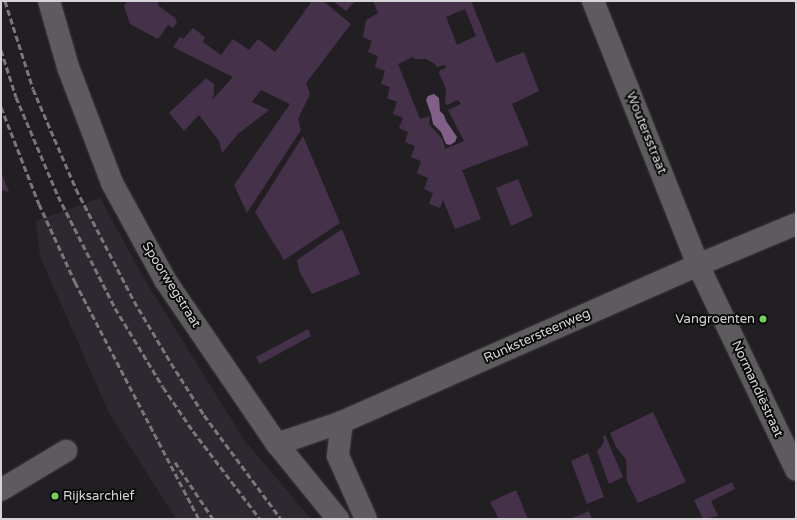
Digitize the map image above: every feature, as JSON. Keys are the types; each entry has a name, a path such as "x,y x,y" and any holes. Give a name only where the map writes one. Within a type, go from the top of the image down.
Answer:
{"street":[{"name":"Spoorwegstraat","path":"49,1 68,67 112,183 165,280 276,444 338,519"},
{"name":"Woutersstraat","path":"593,1 698,265"},
{"name":"Runkstersteenweg","path":"276,444 342,422 698,265 796,224"},
{"name":"Normandiëstraat","path":"698,265 796,470"},
{"path":"342,422 338,456 366,519"},
{"path":"1,490 66,451"}],"shaded area":[{"path":"127,1 157,1 159,6 175,18 177,22 173,28 168,25 158,39 130,24 124,6"},
{"path":"312,1 323,1 351,24 306,83 310,94 298,119 301,130 247,213 234,185 290,104 261,90 252,102 269,110 238,134 222,153 219,141 199,115 184,131 169,113 206,78 214,84 212,100 233,77 173,47 180,37 183,39 193,28 205,37 203,42 221,55 233,39 249,50 258,39 275,52"},
{"path":"333,1 355,1 346,11"},
{"path":"373,1 471,1 496,63 524,52 539,91 512,104 529,145 462,170 481,219 455,229 443,200 440,208 429,204 433,193 424,189 428,178 417,173 421,161 411,157 415,146 405,142 408,132 399,128 403,118 393,114 397,102 387,98 390,87 381,84 385,71 375,67 378,56 368,52 372,41 363,37 366,20 378,13","holes":["465,9 476,36 457,45 446,17","413,57 414,59 426,59 435,64 437,67 445,65 446,68 440,70 439,73 446,89 445,102 447,105 458,100 461,104 448,110 464,141 445,149 443,140 429,124 430,116 420,119 398,64"]},
{"path":"434,94 439,98 440,111 457,137 455,142 450,145 446,144 441,132 433,124 426,100 428,96"},
{"path":"303,136 340,223 284,260 255,212"},
{"path":"1,172 9,192 1,190"},
{"path":"518,179 533,216 511,226 496,188"},
{"path":"100,198 142,275 244,440 311,519 176,519 109,413 40,256 36,221"},
{"path":"342,229 360,274 312,294 299,271 297,260"},
{"path":"308,329 311,336 260,364 256,357"},
{"path":"653,412 686,482 638,503 627,481 626,459 616,447 610,433"},
{"path":"605,435 623,477 609,484 597,451 604,441 603,436"},
{"path":"588,453 604,497 587,504 571,461"},
{"path":"732,482 735,489 711,501 718,516 703,519 694,500"},
{"path":"516,490 528,519 499,519 490,502"},
{"path":"589,511 592,519 570,519"}],"railway":[{"path":"5,1 33,89 76,189 134,301 204,415 281,519"},
{"path":"1,50 16,97 58,196 115,308 163,387 193,431 260,519"},
{"path":"1,107 39,204 75,282 199,519"},
{"path":"175,462 213,519"}],"place":[{"name":"Vangroenten","path":"763,319"},
{"name":"Rijksarchief","path":"55,496"}]}
